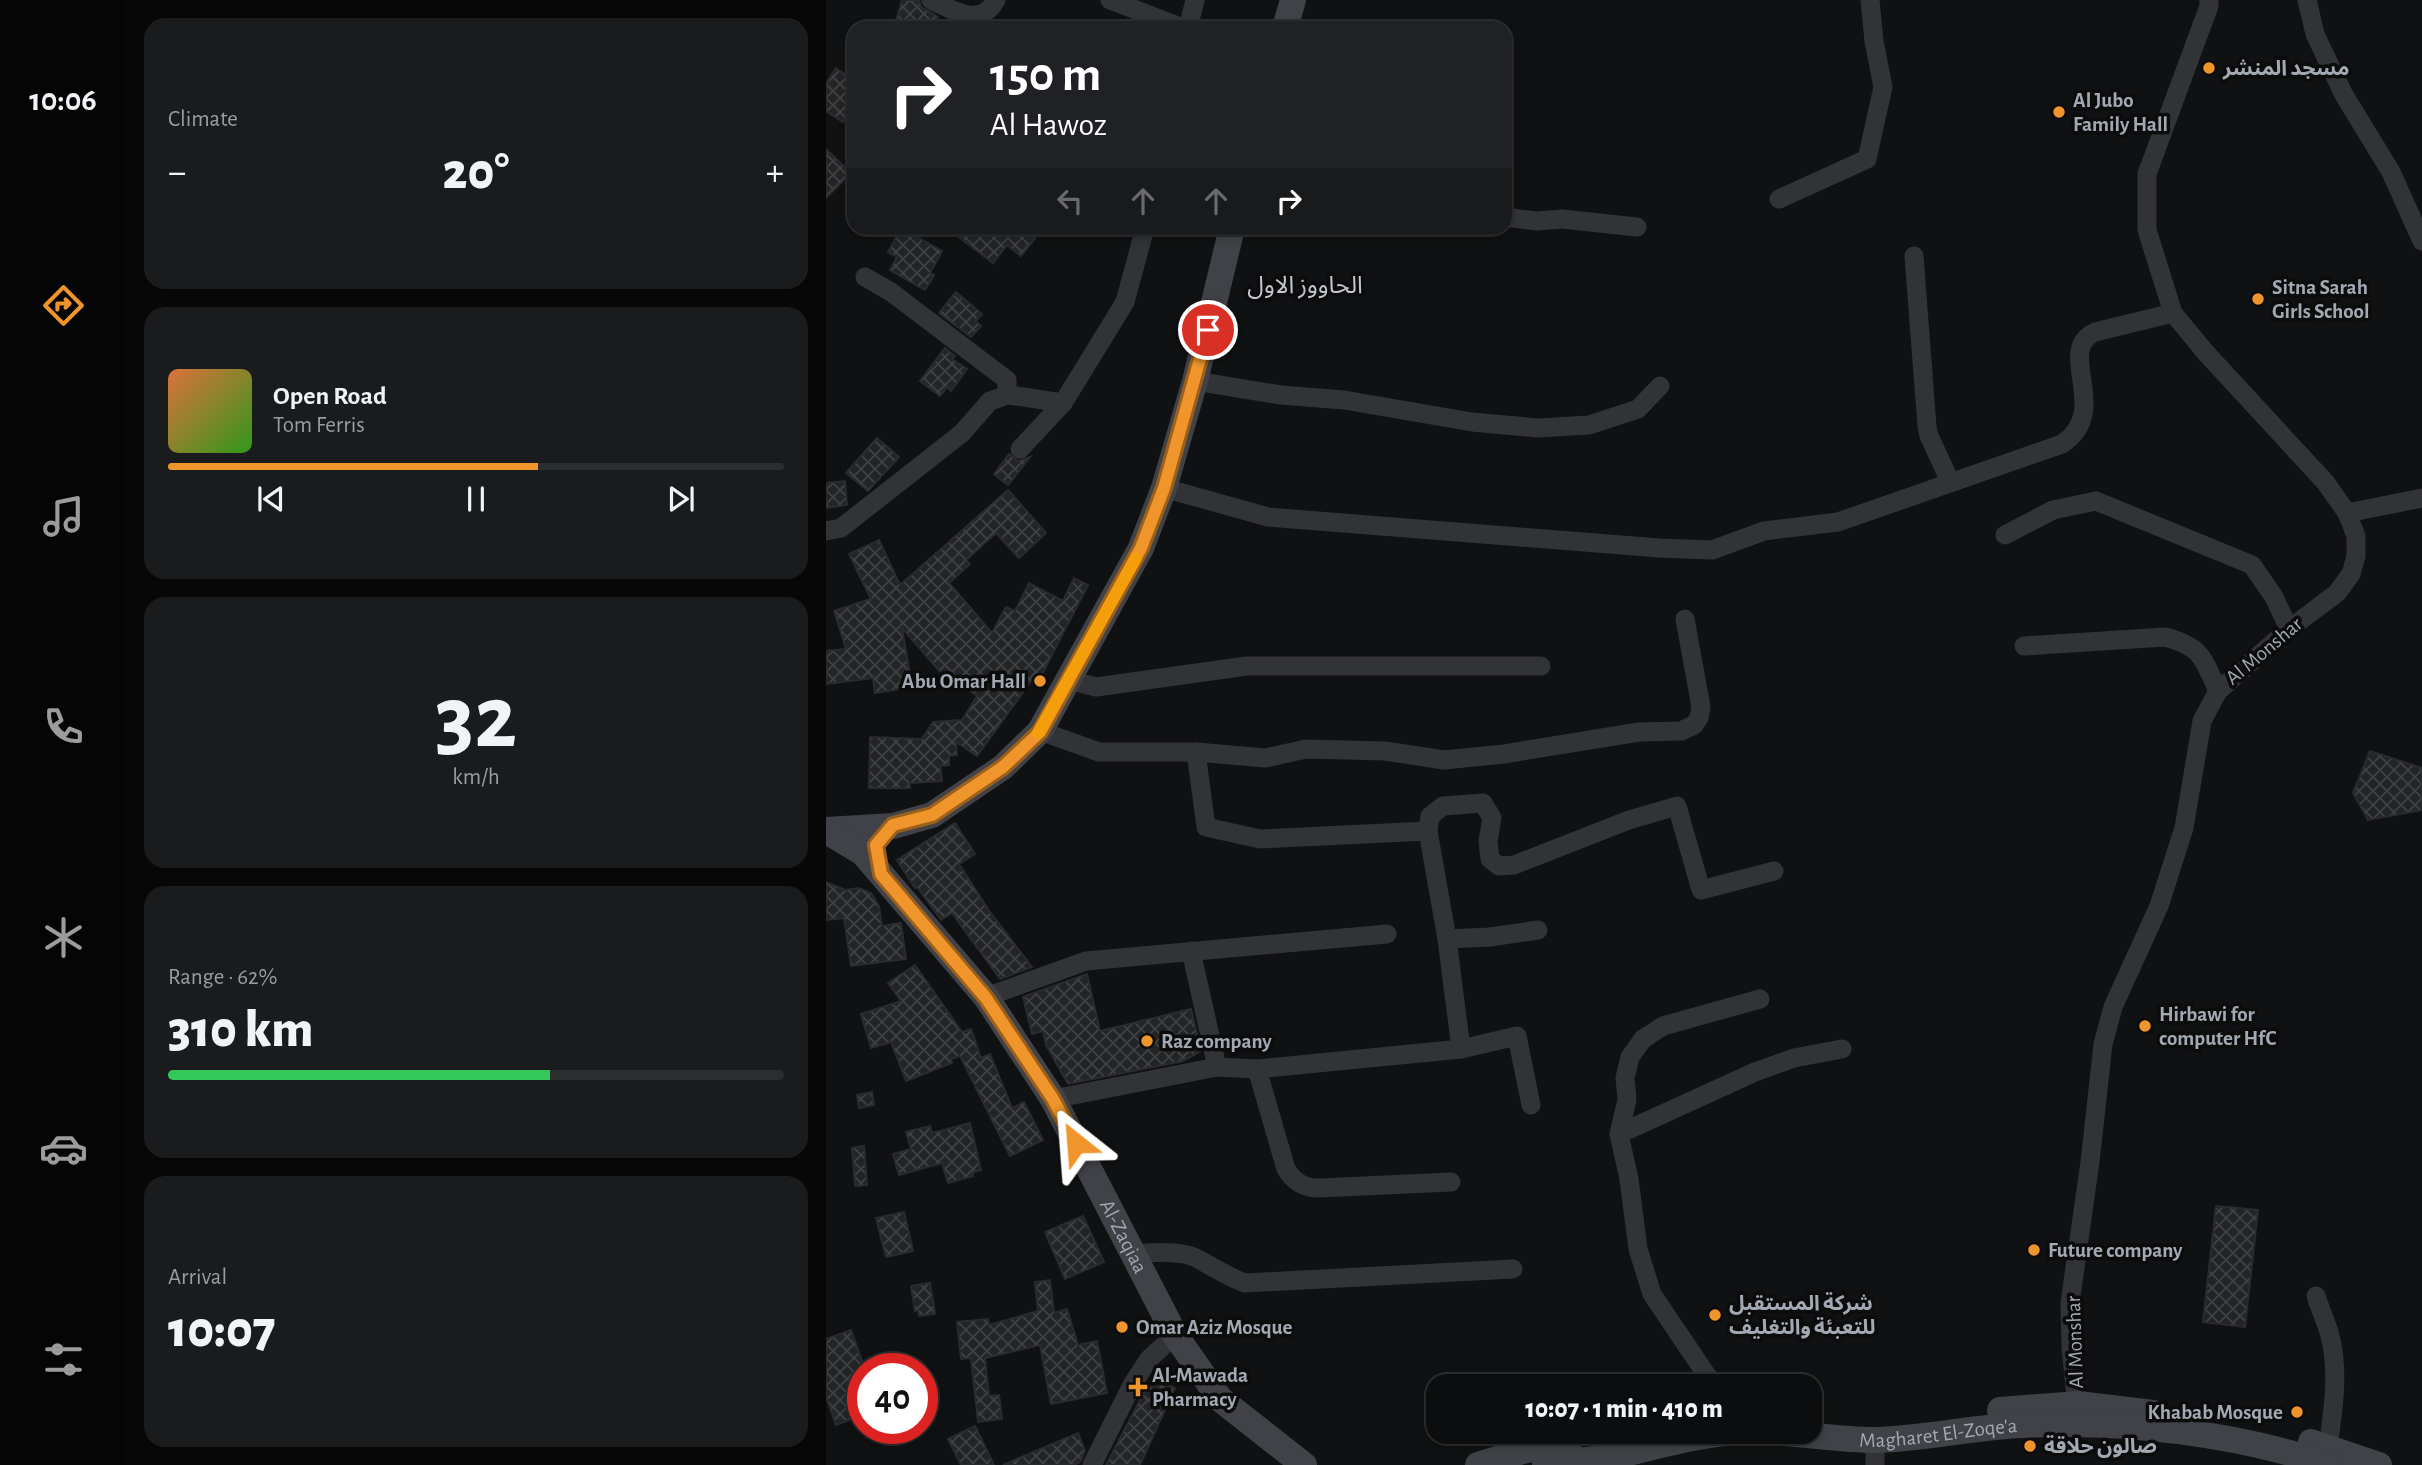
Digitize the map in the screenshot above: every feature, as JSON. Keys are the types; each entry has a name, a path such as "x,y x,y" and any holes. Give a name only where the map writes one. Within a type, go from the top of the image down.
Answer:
{"street":[{"path":"931,0 963,15 975,16 987,12 996,0"},
{"path":"1110,0 1165,21"},
{"path":"1190,21 1195,0"},
{"path":"1287,21 1293,0"},
{"path":"1779,199 1867,159 1883,87 1874,41 1870,0"},
{"name":"Al Monshar","path":"2078,1413 2071,1348 2070,1303 2103,1044 2113,1007 2159,906 2184,828 2202,722 2218,691 2289,629 2337,593 2351,575 2356,556 2356,536 2347,513 2326,483 2206,353 2173,313 2147,230 2147,174 2209,0"},
{"path":"2307,0 2319,42 2344,94 2391,172 2422,241"},
{"path":"1512,218 1536,221 1562,219 1637,227"},
{"path":"1020,449 1063,402 1125,302 1143,235"},
{"path":"827,831 893,825 932,815 1003,767 1040,732 1141,548 1164,488 1195,381 1230,235"},
{"path":"1914,256 1927,427 1950,481"},
{"path":"865,276 891,292 1007,380 1007,395"},
{"path":"1164,488 1268,517 1700,551 1722,548 1764,531 1838,522 1950,481 2058,446 2070,439 2084,415 2085,400 2079,352 2082,341 2096,332 2173,313"},
{"path":"1195,381 1281,395 1343,400 1472,422 1538,428 1589,425 1638,409 1660,386"},
{"path":"826,531 841,528 962,433 983,407 998,397 1007,395 1063,402"},
{"path":"2347,513 2422,498"},
{"path":"2005,535 2053,510 2096,501 2252,565 2274,597 2289,629"},
{"path":"1040,732 1098,751 1196,752 1265,758 1306,749 1385,751 1444,760 1504,754 1639,732 1684,731 1697,722 1701,710 1685,619"},
{"path":"2024,646 2165,637 2184,642 2200,653 2218,691"},
{"path":"1069,680 1096,687 1247,666 1541,666"},
{"path":"1196,752 1206,827 1260,839 1429,831"},
{"path":"1461,1049 1447,939 1429,831 1430,816 1443,806 1483,803 1492,818 1488,841 1490,859 1499,866 1514,865 1629,820 1677,806 1701,890 1774,871"},
{"path":"881,874 876,845 893,825"},
{"name":"Al-Zaqiaa","path":"827,831 863,853 986,998 1053,1099 1175,1335 1220,1399 1304,1465"},
{"path":"1447,939 1490,937 1538,930"},
{"path":"986,998 1086,961 1387,934"},
{"path":"1191,951 1217,1067"},
{"path":"1706,1374 1652,1294 1637,1249 1629,1179 1619,1134 1627,1100 1626,1067 1643,1039 1663,1026 1760,999"},
{"path":"1053,1099 1217,1067 1257,1069 1461,1049 1517,1036 1531,1105"},
{"path":"1619,1134 1755,1072 1794,1058 1842,1049"},
{"path":"1257,1069 1286,1169 1293,1179 1303,1185 1313,1188 1451,1182"},
{"path":"1133,1254 1157,1251 1198,1258 1214,1270 1245,1283 1513,1269"},
{"path":"2316,1296 2330,1334 2334,1359 2335,1393 2329,1456"},
{"path":"1092,1465 1132,1385 1149,1359 1175,1335"},
{"name":"Magharet El-Zoqe'a","path":"1822,1420 1846,1423 1913,1421 2037,1406 2078,1413"},
{"name":"Magharet El-Zoqe'a","path":"1545,1465 1619,1454 1698,1437 1743,1432 1875,1452 2115,1407 2282,1434 2329,1456 2379,1465"},
{"path":"1478,1465 1526,1450 1589,1444"}],"building":[{"path":"902,0 919,0 921,7 938,17 937,21 896,21"},
{"path":"836,68 847,75 847,116 843,122 826,111 826,84"},
{"path":"826,149 847,169 847,177 826,198"},
{"path":"897,235 913,235 942,251 930,273 934,275 925,290 890,270 897,257 888,252"},
{"path":"956,235 1038,235 1021,256 1007,245 993,263"},
{"path":"956,292 982,314 976,321 981,326 971,337 939,313"},
{"path":"945,348 955,356 952,359 967,369 951,391 947,387 940,396 920,381"},
{"path":"877,438 899,457 868,491 846,473"},
{"path":"1009,454 1018,461 1030,457 1008,485 994,474"},
{"path":"845,481 847,505 826,508 826,483"},
{"path":"1008,490 1046,533 1019,558 996,533 966,560 970,564 949,583 992,633 1006,607 1015,611 1029,583 1063,601 1074,578 1088,585 1039,680 1034,677 977,756 956,742 957,755 949,756 949,765 940,766 942,781 910,783 910,788 869,788 870,737 922,739 933,722 962,720 977,696 944,672 942,674 902,628 912,687 875,693 873,678 826,684 826,651 846,649 834,611 871,599 849,554 879,540 900,585"},
{"path":"2370,751 2422,768 2422,810 2368,820 2353,793"},
{"path":"955,823 975,854 959,864 990,912 1032,967 1000,979 952,913 941,920 897,860"},
{"path":"826,882 845,890 859,888 871,893 879,906 882,926 901,923 906,959 851,966 844,918 826,920"},
{"path":"915,965 962,1032 971,1029 981,1058 990,1054 1012,1108 1024,1102 1043,1140 1010,1156 960,1056 951,1059 952,1063 906,1081 891,1042 871,1048 861,1014 901,1001 888,983"},
{"path":"1087,974 1100,1031 1191,1009 1201,1051 1183,1061 1068,1084 1046,1045 1043,1031 1032,1034 1023,997"},
{"path":"872,1092 874,1105 859,1108 857,1095"},
{"path":"970,1123 981,1170 973,1172 973,1176 948,1183 942,1163 899,1175 893,1154 911,1149 906,1132 930,1126 932,1133"},
{"path":"864,1146 867,1185 855,1186 852,1148"},
{"path":"2216,1206 2258,1210 2245,1327 2203,1322"},
{"path":"904,1212 913,1251 886,1257 876,1218"},
{"path":"1083,1216 1104,1262 1065,1279 1045,1232"},
{"path":"1050,1280 1054,1313 1067,1309 1078,1345 1097,1341 1107,1393 1051,1404 1040,1345 985,1358 989,1396 999,1395 1002,1419 978,1422 971,1358 961,1359 957,1322 988,1319 989,1325 1038,1311 1035,1282"},
{"path":"930,1283 935,1314 919,1316 918,1310 915,1311 911,1286"},
{"path":"851,1330 859,1353 847,1353 847,1421 836,1425 826,1397 826,1339"},
{"path":"1152,1377 1175,1388 1140,1465 1106,1465"},
{"path":"975,1426 994,1465 961,1465 948,1439"},
{"path":"1078,1433 1085,1451 1080,1462 1074,1465 1003,1465"}],"slow traffic":[{"path":"1038,733 1136,558"}],"place":[{"name":"مسجد المنشر","path":"2209,68"},
{"name":"Al Jubo Family Hall","path":"2059,112"},
{"name":"Sitna Sarah Girls School","path":"2258,299"},
{"name":"Abu Omar Hall","path":"1040,681"},
{"name":"Hirbawi for computer HfC","path":"2145,1026"},
{"name":"Raz company","path":"1147,1041"},
{"name":"Future company","path":"2034,1250"},
{"name":"شركة المستقبل للتعبئة والتغليف","path":"1715,1315"},
{"name":"Omar Aziz Mosque","path":"1122,1327"},
{"name":"Al-Mawada Pharmacy","path":"1138,1387"},
{"name":"Khabab Mosque","path":"2297,1412"},
{"name":"صالون حلاقة","path":"2030,1446"}],"district":[{"name":"الحاووز الاول","path":"1305,286"}],"route":[{"path":"1076,1143 1053,1099 986,998 881,874 876,845 893,825 932,815 1003,767 1040,732 1141,548 1164,488 1208,330"}]}
